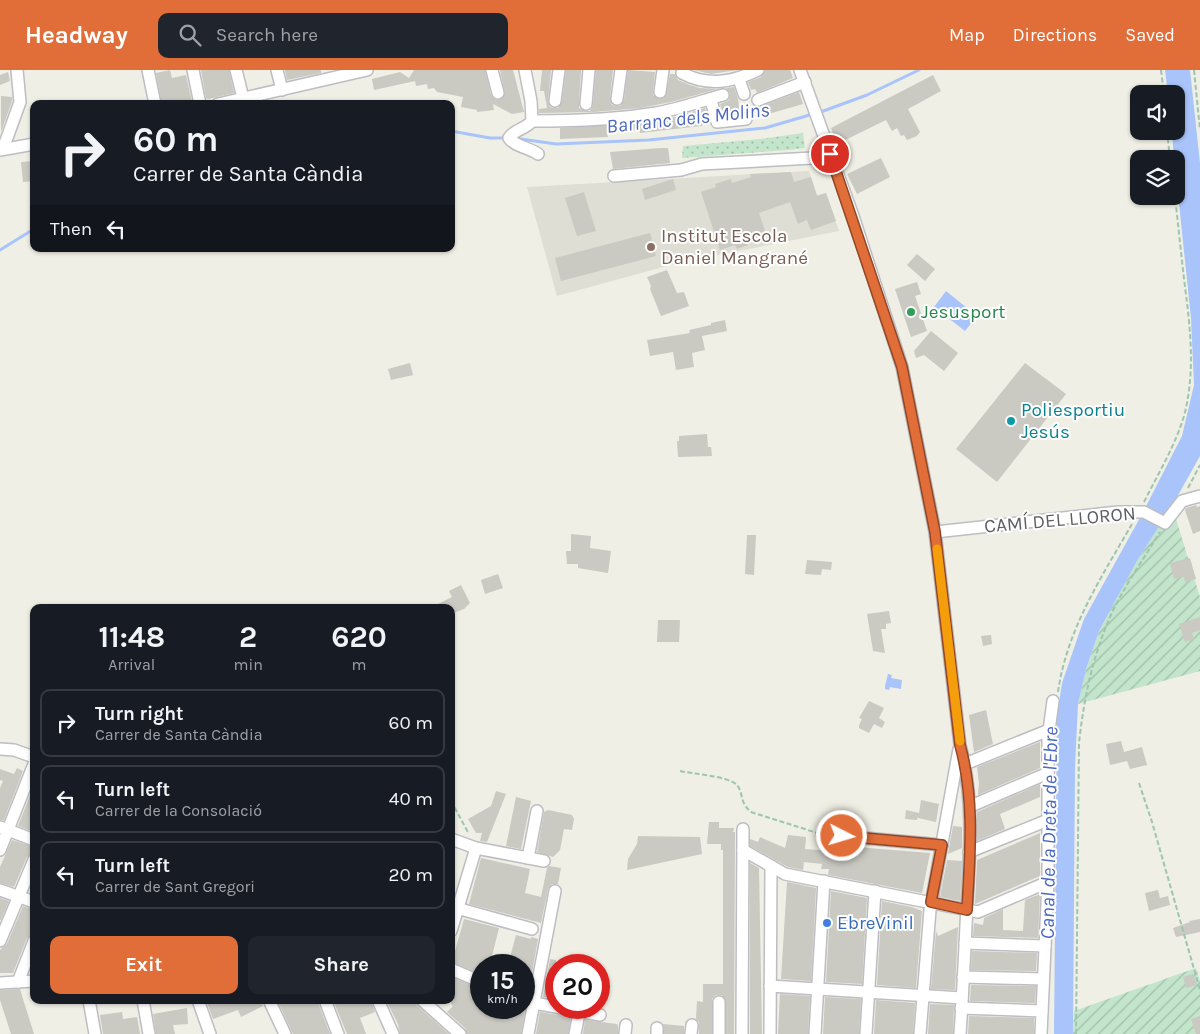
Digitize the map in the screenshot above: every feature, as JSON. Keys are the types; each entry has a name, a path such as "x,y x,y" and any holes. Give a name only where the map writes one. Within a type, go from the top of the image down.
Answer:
{"street":[{"path":"2,150 20,102 17,70"},
{"path":"148,70 154,100"},
{"path":"193,70 199,100"},
{"path":"236,70 242,98"},
{"path":"278,70 282,90"},
{"path":"234,100 282,90 322,75 366,70"},
{"path":"492,70 498,93"},
{"path":"525,70 531,101 532,121 527,127 510,135 509,138 513,143 527,147 538,154"},
{"path":"555,101 559,70"},
{"path":"586,104 589,70"},
{"path":"617,99 621,70"},
{"path":"660,92 662,70"},
{"path":"682,73 704,81 725,81 738,79 758,70"},
{"path":"800,70 821,126 902,367 935,532 960,745 965,764 970,806 967,910 960,1034"},
{"path":"738,79 744,94"},
{"path":"758,100 805,82"},
{"path":"532,121 588,120 644,114 723,95"},
{"path":"709,99 717,122 746,119"},
{"path":"2,150 30,145"},
{"path":"614,176 680,170 702,164 831,156"},
{"path":"1165,523 1182,501 1200,496"},
{"name":"CAMÍ DEL LLORON","path":"935,532 1118,512 1141,512 1165,523"},
{"path":"1040,1034 1048,882 1049,730 1055,700"},
{"path":"965,764 1049,730"},
{"path":"920,1034 931,902 960,745"},
{"path":"0,749 14,750 30,756"},
{"path":"0,752 14,750"},
{"path":"0,850 4,828 30,773"},
{"path":"970,806 1048,773"},
{"path":"528,858 537,811"},
{"path":"969,852 1048,820"},
{"path":"4,828 30,838"},
{"path":"742,1034 743,829"},
{"path":"842,836 942,845"},
{"path":"455,840 476,848 544,861"},
{"path":"476,848 455,907 532,929"},
{"path":"742,850 785,874 978,912 1048,882"},
{"path":"770,1034 771,866"},
{"path":"0,941 30,870"},
{"path":"815,1034 824,881"},
{"path":"0,890 30,901"},
{"path":"535,998 555,891"},
{"path":"866,1034 875,891"},
{"path":"965,943 1045,946"},
{"path":"18,982 30,951"},
{"path":"455,971 470,977"},
{"path":"963,977 1043,979"},
{"path":"0,983 30,981"},
{"path":"770,986 923,997 1042,1012"},
{"path":"719,1002 719,1034"},
{"path":"90,1004 95,1034"},
{"path":"144,1004 149,1034"},
{"path":"199,1004 210,1034"},
{"path":"271,1004 285,1034"},
{"path":"327,1004 338,1034"},
{"path":"380,1004 393,1034"},
{"path":"429,1004 460,1034"},
{"path":"528,1034 531,1019"},
{"path":"575,1034 578,1019"}],"path":[{"path":"1161,70 1163,85"},
{"path":"1194,70 1200,130"},
{"path":"1055,700 1063,664 1081,615 1141,512 1170,451 1184,416 1190,378 1190,332 1175,205"},
{"path":"1184,494 1200,466"},
{"path":"1076,1034 1079,743 1084,698 1101,640 1111,616 1165,523"},
{"path":"680,771 730,780 738,786 744,806 751,812 832,838 842,836"},
{"path":"1139,783 1155,831 1200,990"},
{"path":"455,809 476,848"}],"shaded area":[{"name":"Institut Escola Daniel Mangrané","path":"809,171 817,195 826,193 839,231 678,263 557,296 527,187"}],"green space":[{"path":"803,133 805,148 682,158 683,146"},
{"path":"1172,506 1200,597 1200,671 1078,704 1087,666 1099,631 1137,561"},
{"path":"1196,968 1200,981 1200,1034 1073,1034 1074,1011"}],"water":[{"path":"1165,70 1190,70 1200,163 1200,456 1172,506 1137,561 1099,631 1087,666 1078,704 1075,767 1073,1034 1054,1034 1057,717 1062,683 1084,619 1141,516 1182,436 1194,385 1191,318 1179,205 1185,205 1185,150 1173,150 1173,140 1185,140 1185,85 1167,85"},
{"path":"946,291 977,316 965,331 934,307"},
{"path":"888,674 892,675 891,678 902,680 901,689 890,687 889,690 885,689"}],"building":[{"path":"170,70 172,78 186,75 192,100 161,100 156,73"},
{"path":"201,70 229,70 234,93 206,98"},
{"path":"285,70 321,70 321,73 287,80"},
{"path":"414,70 485,70 491,95 496,100 499,100 505,94 500,70 513,70 524,112 512,114 493,104 494,110 477,112 477,110 461,107 463,97 437,92 434,88 428,89 427,84 416,86 415,81 374,90 372,79 400,72 409,78"},
{"path":"542,70 551,70 548,101 550,107 555,108 558,108 562,102 566,70 581,70 579,108 585,111 590,111 593,105 596,70 613,70 610,98 612,105 616,106 620,106 624,100 628,70 655,72 653,95 659,99 666,96 670,74 675,74 678,80 690,85 700,88 717,89 671,102 640,108 594,112 539,113 539,109 547,108 544,91 540,91"},
{"path":"694,70 738,70 711,74"},
{"path":"765,70 790,70 793,78 757,93 755,89 751,90 748,82 761,77"},
{"path":"8,72 10,81 0,85 0,75"},
{"path":"933,75 941,91 908,109 920,132 917,136 907,140 904,135 901,136 897,128 892,131 886,120 837,144 831,128"},
{"path":"734,87 740,112 723,114 720,104 728,101 730,96 726,88"},
{"path":"799,92 803,104 765,115 762,106"},
{"path":"1,96 12,97 12,101 1,132"},
{"path":"705,108 709,122 701,126 640,133 639,130 624,131 607,134 608,137 560,139 560,128 642,123 675,117"},
{"path":"668,148 670,163 613,169 610,152"},
{"path":"881,158 890,177 857,194 847,174"},
{"path":"30,161 30,181 23,182 21,162"},
{"path":"791,172 794,182 811,177 817,196 826,193 836,221 811,230 807,220 798,224 790,202 759,213 766,234 746,241 748,245 737,249 735,245 720,250 701,192 716,187 715,184 731,179 732,183 751,177 750,174"},
{"path":"673,179 676,190 645,200 642,189"},
{"path":"584,192 596,231 577,236 565,198"},
{"path":"650,233 656,256 561,281 555,258"},
{"path":"917,254 935,269 925,281 907,265"},
{"path":"667,270 677,293 684,292 689,306 661,316 647,277"},
{"path":"917,282 921,294 915,296 927,331 911,337 895,289"},
{"path":"725,320 727,331 702,336 705,350 692,353 694,367 676,370 673,352 650,356 647,340 690,333 689,330"},
{"path":"931,331 958,353 944,371 924,355 916,358 914,351"},
{"path":"410,363 413,375 391,380 388,369"},
{"name":"Poliesportiu Jesús","path":"1025,363 1066,394 997,482 956,449"},
{"path":"707,434 708,447 711,447 712,456 678,457 677,441 679,441 679,436"},
{"path":"1196,505 1197,507 1200,506 1200,531 1193,534 1185,510"},
{"path":"571,534 591,536 590,548 611,551 608,573 578,568 578,564 567,564 566,551 571,551"},
{"path":"747,535 756,535 754,575 745,574"},
{"path":"1190,558 1196,579 1185,582 1184,577 1174,579 1170,563"},
{"path":"807,560 832,562 831,570 822,569 821,575 805,574"},
{"path":"498,574 503,588 485,594 481,580"},
{"path":"461,585 470,603 464,609 455,612 455,604 438,604 452,597 449,591"},
{"path":"889,611 891,623 886,624 886,629 881,629 885,653 873,651 867,614"},
{"path":"1200,617 1200,630 1192,633 1194,639 1185,642 1179,624"},
{"path":"658,620 680,620 679,642 657,642"},
{"path":"991,635 992,644 983,646 981,636"},
{"path":"869,701 884,708 879,718 885,722 882,728 874,724 869,733 859,728 862,719 859,718"},
{"path":"986,710 993,744 974,752 969,715"},
{"path":"1121,741 1124,752 1142,747 1147,765 1130,769 1127,761 1110,765 1106,744"},
{"path":"1040,742 1040,768 978,795 977,767"},
{"path":"17,768 23,771 4,820 0,820 0,788 3,781 0,780 0,769 14,774"},
{"path":"1040,784 1040,797 1000,814 1005,829 977,841 977,812"},
{"path":"496,791 506,794 487,842 480,841 482,833 476,833 468,819 491,806"},
{"path":"30,795 30,830 18,826"},
{"path":"516,797 531,801 521,849 506,846"},
{"path":"921,800 939,804 936,822 918,818 918,816 917,820 905,819 906,810 919,813"},
{"path":"548,810 572,815 574,819 572,830 564,829 560,850 553,857 537,852 544,812"},
{"path":"709,822 719,822 719,828 734,828 733,832 735,832 734,1034 726,1034 726,1002 722,995 716,995 712,999 712,1034 699,1034 699,1022 696,1019 697,1001 703,1002 703,984 723,984 723,850 721,850 721,844 707,844"},
{"path":"953,826 962,827 962,848 948,854"},
{"path":"1040,833 1040,876 975,904 977,860"},
{"path":"788,835 806,837 805,849 831,851 831,845 930,853 922,893 828,875 829,869 821,869 822,864 804,862 803,870 788,867 750,846 750,839 758,842 760,837 785,848"},
{"path":"638,836 700,837 702,854 627,870 628,859 637,844"},
{"path":"12,840 30,846 30,855 27,857 14,887 0,883 0,867"},
{"path":"481,858 530,869 525,893 541,897 547,868 549,866 561,868 558,884 552,884 548,889 541,923 469,904"},
{"path":"947,860 962,861 960,901 940,897"},
{"path":"750,863 759,868 762,1034 750,1034"},
{"path":"787,882 816,888 811,981 781,979"},
{"path":"1158,890 1160,898 1168,896 1170,905 1149,911 1145,893"},
{"path":"831,891 867,898 862,984 826,982"},
{"path":"1040,894 1038,938 973,936 974,923 983,925 984,918 1003,909 1003,930 1023,931 1025,900"},
{"path":"0,898 9,901 1,920 0,920"},
{"path":"882,901 922,911 916,988 877,985"},
{"path":"23,906 30,908 30,936 27,938 13,973 0,973 0,950 7,944"},
{"path":"464,919 499,928 492,954 470,954 470,969 455,963 455,951"},
{"path":"1200,919 1200,932 1176,937 1173,928 1189,921"},
{"path":"958,927 955,990 931,989 936,931 938,936"},
{"path":"516,935 538,939 535,956 535,954 511,954"},
{"path":"972,951 1037,953 1036,971 971,970"},
{"path":"1193,974 1197,985 1186,988 1183,977"},
{"path":"455,979 470,985 470,1019 524,1019 521,1034 467,1034 465,1028 447,1012 453,1006 451,1004 455,1004"},
{"path":"971,985 1036,986 1035,1003 970,1001"},
{"path":"20,989 34,1034 11,1034 0,1000 0,990"},
{"path":"780,994 810,996 808,1034 778,1034"},
{"path":"825,997 861,999 859,1034 823,1034"},
{"path":"876,1000 915,1003 913,1034 874,1034"},
{"path":"207,1004 262,1004 263,1006 241,1017 238,1010 213,1019"},
{"path":"279,1004 319,1004 330,1034 293,1034"},
{"path":"335,1004 372,1004 375,1012 360,1018 366,1034 347,1034"},
{"path":"388,1004 415,1004 449,1034 400,1034 398,1024"},
{"path":"930,1004 954,1005 953,1034 928,1034"},
{"path":"187,1008 188,1024 173,1025 175,1034 156,1034 153,1014"},
{"path":"122,1012 123,1019 137,1017 140,1034 103,1034 100,1015"},
{"path":"540,1012 545,1013 545,1019 571,1019 568,1034 536,1034"},
{"path":"969,1016 1034,1018 1034,1034 968,1034"},
{"path":"1200,1016 1200,1034 1196,1034 1191,1019"},
{"path":"585,1020 617,1024 618,1034 583,1034"},
{"path":"663,1024 684,1026 684,1034 664,1034"}],"waterway":[{"name":"Barranc dels Molins","path":"818,113 867,95 919,70"},
{"name":"Barranc dels Molins","path":"514,138 556,144 649,140 765,128 813,114"},
{"name":"Barranc dels Molins","path":"455,132 490,138 506,138"},
{"name":"Barranc dels Molins","path":"0,250 30,231"}],"slow traffic":[{"path":"937,549 960,741"}],"place":[{"name":"Institut Escola Daniel Mangrané","path":"651,247"},
{"name":"Jesusport","path":"911,312"},
{"name":"Poliesportiu Jesús","path":"1011,421"},
{"name":"EbreVinil","path":"827,923"}],"route":[{"path":"830,154 902,367 935,532 960,745 967,769 970,806 967,910 931,902 942,845 842,836"}],"water label":[{"name":"Canal de la Dreta de l'Ebre","path":"1049,833"}]}
